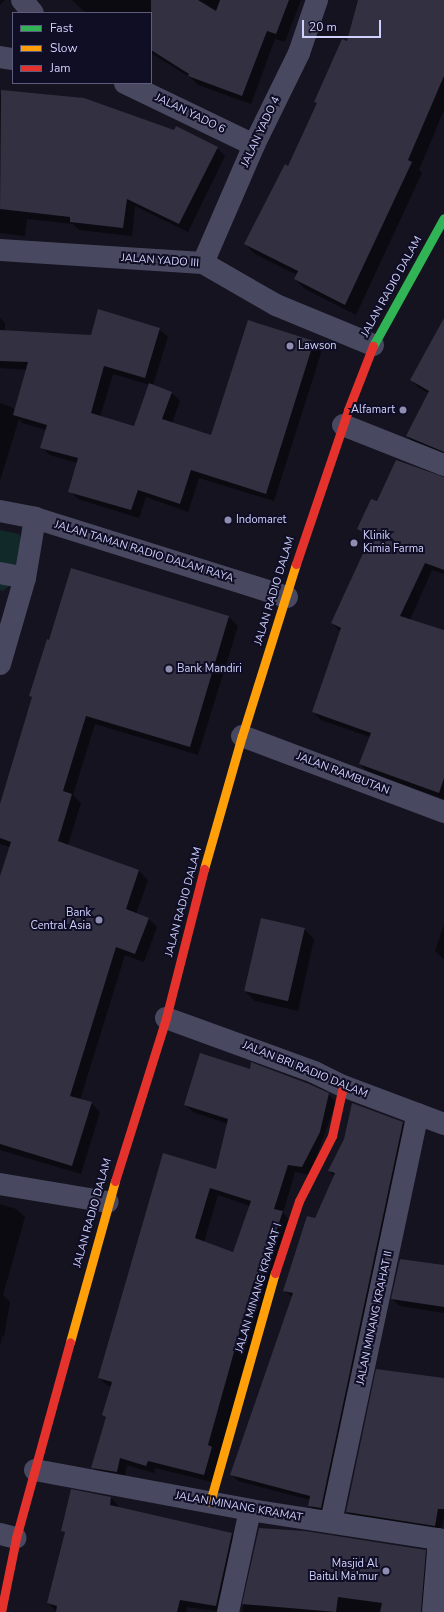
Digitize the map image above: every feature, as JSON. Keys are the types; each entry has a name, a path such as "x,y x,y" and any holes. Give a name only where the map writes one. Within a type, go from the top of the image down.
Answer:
{"main road":[{"name":"JALAN RADIO DALAM","path":"1,1612 8,1536 35,1470 108,1202 166,1018 208,855 242,736 306,532 343,425 373,346 444,218"},
{"name":"JALAN MINANG KRAMAT I","path":"210,1502 266,1301 299,1201 332,1136 343,1086"}],"street":[{"path":"22,0 32,12"},
{"name":"JALAN YADO 4","path":"203,263 254,145 299,52 317,0"},
{"path":"0,58 12,59"},
{"name":"JALAN YADO 6","path":"128,84 254,145"},
{"name":"JALAN YADO III","path":"0,250 203,263 276,304 373,346"},
{"path":"343,425 444,465"},
{"name":"JALAN TAMAN RADIO DALAM RAYA","path":"0,511 35,518 286,597"},
{"path":"0,664 25,578 35,518"},
{"path":"0,573 25,578"},
{"name":"JALAN RAMBUTAN","path":"242,736 444,812"},
{"name":"JALAN BRI RADIO DALAM","path":"166,1018 314,1072 343,1086 444,1124"},
{"name":"JALAN MINANG KRAHAT II","path":"332,1522 418,1114"},
{"path":"0,1184 108,1202"},
{"name":"JALAN MINANG KRAMAT","path":"35,1470 250,1510 441,1540"},
{"path":"228,1612 250,1510"},
{"path":"433,1612 441,1540"}],"green space":[{"path":"0,530 19,534 28,553 21,577 3,591 0,590"}],"building":[{"path":"151,0 198,0 216,11 220,0 289,0 276,34 267,31 242,96 188,76 189,74 152,51"},
{"path":"358,0 444,0 444,76 408,160 412,162 345,305 294,279 298,271 244,244 285,164 288,166 317,103 314,102 342,39 347,41"},
{"path":"1,90 84,98 174,130 176,126 218,147 179,224 127,199 123,228 70,222 70,217 0,209"},
{"path":"98,309 160,328 145,378 104,366 91,413 134,426 149,383 172,392 162,419 211,435 248,320 314,341 266,494 191,470 180,504 138,490 131,510 68,492 78,458 40,448 47,425 13,415 28,362 0,361 0,330 91,335"},
{"path":"444,318 444,452 406,436 429,391 410,380"},
{"path":"396,460 444,477 444,570 425,563 400,616 444,630 444,778 439,793 359,764 371,733 312,712 341,628 331,623 371,536 357,529 371,499 377,501"},
{"path":"71,568 229,616 190,747 86,716 63,791 72,794 58,841 139,870 126,909 149,918 135,954 116,947 70,1096 92,1102 72,1166 0,1144 0,876 11,842 0,838 0,804 32,697 29,696 47,639 49,640"},
{"path":"261,918 305,928 288,1001 244,991"},
{"path":"200,1053 250,1069 251,1062 329,1093 320,1132 302,1167 288,1165 274,1209 283,1211 258,1285 253,1284 208,1445 212,1447 204,1475 148,1461 146,1466 120,1458 117,1472 91,1468 106,1417 102,1415 112,1382 98,1378 163,1153 216,1169 228,1119 184,1105","holes":["210,1188 251,1201 233,1252 195,1238"]},
{"path":"352,1103 403,1122 321,1508 308,1506 310,1496 230,1475 293,1293 283,1291 307,1216 315,1218 335,1173 328,1171 344,1139"},
{"path":"400,1259 444,1265 444,1307 391,1299"},
{"path":"376,1369 444,1378 444,1509 438,1509 435,1526 346,1512"},
{"path":"71,1489 111,1497 110,1505 232,1533 216,1606 180,1600 177,1612 56,1612 57,1606 47,1603 65,1532 61,1531"},
{"path":"259,1528 305,1531 426,1550 421,1612 380,1612 382,1603 338,1597 336,1612 242,1604"}],"traffic: fast":[{"path":"373,346 444,218"}],"traffic: slow":[{"path":"204,869 242,736 296,564"},
{"path":"70,1342 115,1181"},
{"path":"210,1502 275,1273"}],"traffic: jam":[{"path":"296,564 348,410 373,346"},
{"path":"115,1181 166,1018 204,869"},
{"path":"275,1273 299,1201 332,1136 343,1086"},
{"path":"1,1612 16,1538 70,1342"}],"place":[{"name":"Lawson","path":"290,346"},
{"name":"Alfamart","path":"403,410"},
{"name":"Indomaret","path":"228,520"},
{"name":"Klinik Kimia Farma","path":"354,543"},
{"name":"Bank Mandiri","path":"169,669"},
{"name":"Bank Central Asia","path":"99,920"},
{"name":"Masjid Al Baitul Ma'mur","path":"386,1571"}]}
